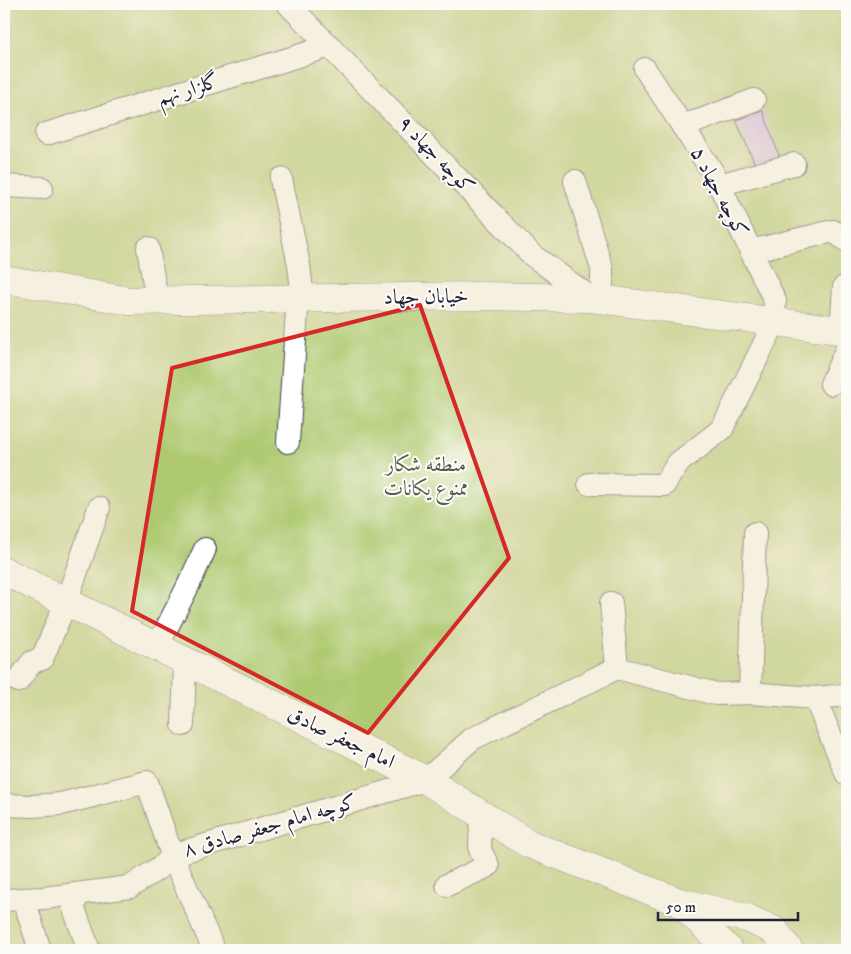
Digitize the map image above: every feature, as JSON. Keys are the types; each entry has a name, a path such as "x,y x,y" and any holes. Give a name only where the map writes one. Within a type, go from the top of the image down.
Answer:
{"main road":[{"name":"خیابان جهاد","path":"4,279 130,301 480,296 596,299 773,321 845,336"},
{"name":"امام جعفر صادق","path":"4,571 426,780 529,844 679,902"},
{"path":"679,902 747,918 775,931 790,950"},
{"path":"679,902 727,949"},
{"path":"727,949 721,942 722,924 747,918"}],"street":[{"name":"کوچه جهاد ۹","path":"288,4 532,255 596,299"},
{"name":"گلزار نهم","path":"46,134 330,46"},
{"name":"کوچه جهاد ۵","path":"645,69 714,174 775,301 773,321"},
{"path":"682,125 698,122 754,100"},
{"path":"718,184 794,164"},
{"path":"281,179 299,265 303,298 298,311 288,442"},
{"path":"575,181 602,269 596,299"},
{"path":"4,186 42,188"},
{"path":"751,251 833,231 847,241"},
{"path":"148,248 157,300"},
{"path":"831,384 845,336 844,287"},
{"path":"589,484 664,485 678,463 722,429 765,343 773,321"},
{"path":"18,681 32,662 42,659 66,602 99,508"},
{"path":"750,693 756,533"},
{"path":"157,646 205,549"},
{"path":"611,604 617,668"},
{"path":"183,725 185,661"},
{"path":"426,780 472,739 617,668 716,694 750,693 815,698 847,695"},
{"path":"815,698 847,775"},
{"name":"کوچه امام جعفر صادق ۸","path":"14,900 130,887 165,864 172,855 426,780"},
{"path":"4,805 61,804 147,782 172,855 214,950"},
{"path":"447,885 488,866 480,850 481,814"},
{"path":"76,894 74,909 88,950"},
{"path":"14,900 40,950"}],"highlighted area":[{"path":"420,305 509,558 368,733 132,611 172,368"}],"green space":[{"name":"منطقه شکار ممنوع یکانات","path":"4,4 847,4 847,950 4,950"}],"building":[{"path":"763,111 781,161 757,169 736,120"}]}
